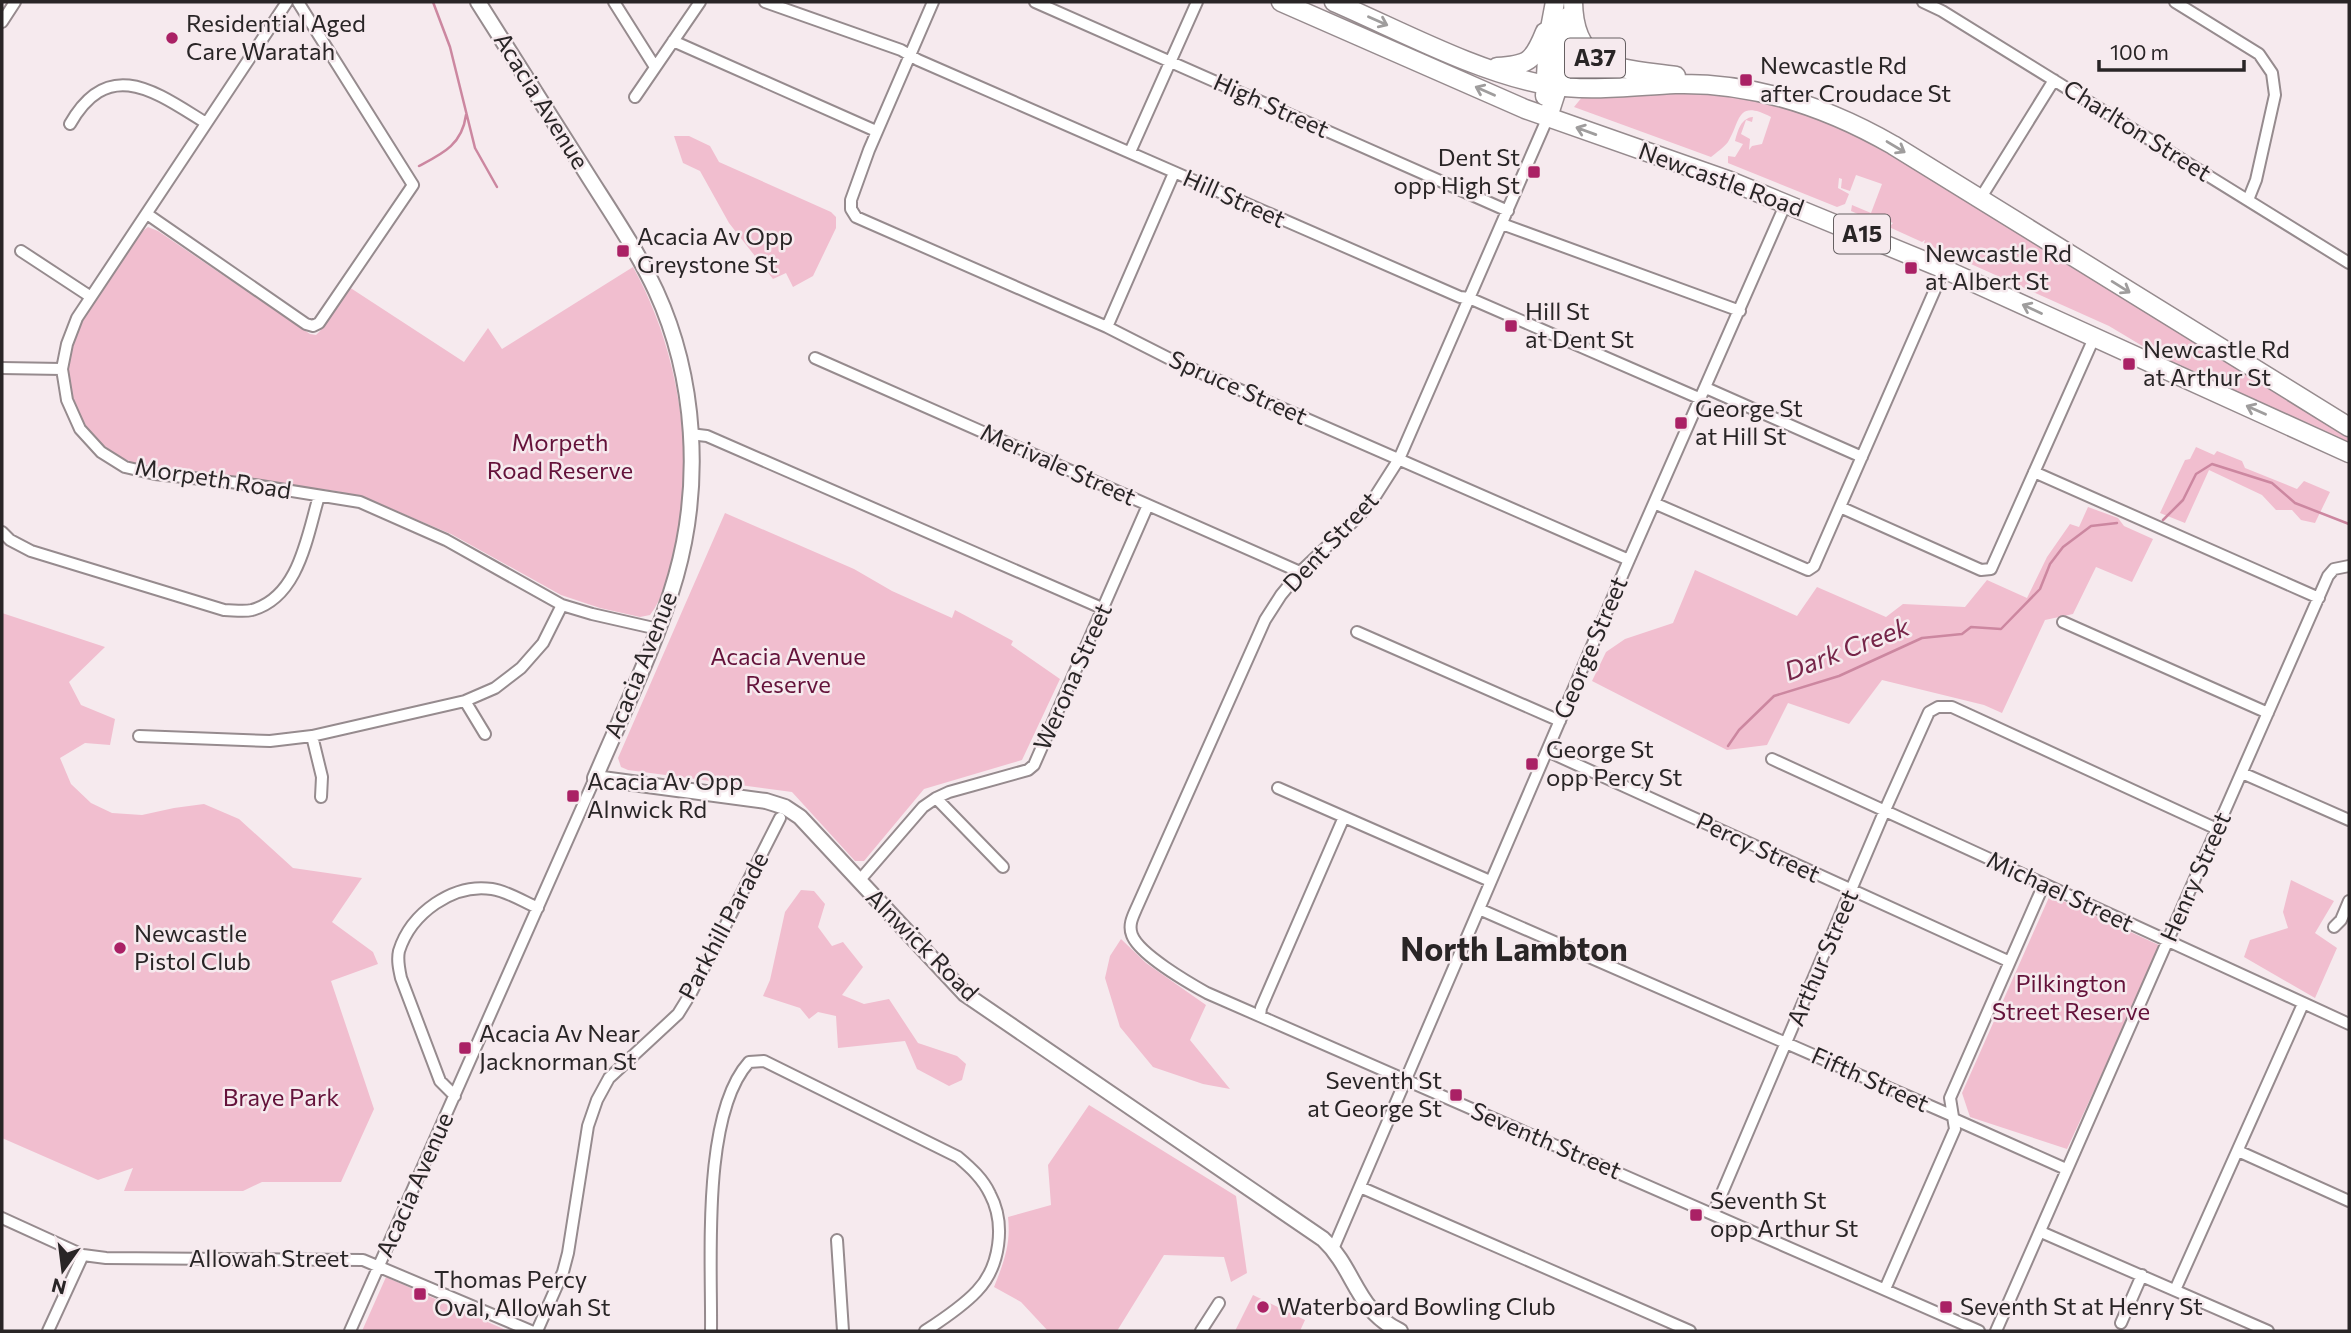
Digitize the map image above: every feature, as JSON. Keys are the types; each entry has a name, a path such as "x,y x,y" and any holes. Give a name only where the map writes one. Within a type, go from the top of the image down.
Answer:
{"highway":[{"name":"Newcastle Road","path":"1281,2 1548,117 1786,203 1944,269 2349,453"},
{"path":"1334,2 1486,67 1552,85 1602,88 1677,84 1721,85 1781,96 1845,120 1893,145 2349,427"},
{"name":"A37","path":"1552,85 1572,2"},
{"name":"A37","path":"1572,2 1579,38 1589,53 1600,61 1632,71 1721,85"},
{"name":"A37","path":"1548,117 1552,85 1553,7"},
{"path":"1486,67 1527,62 1538,50 1553,7"}],"street":[{"path":"2,22 15,2"},
{"name":"Morpeth Road","path":"287,2 77,318 67,344 62,369 67,400 80,429 101,452 125,467 155,474 248,484 360,502 446,540 562,605 658,629"},
{"path":"147,214 306,324 313,326 319,323 413,185 298,2"},
{"name":"Acacia Avenue","path":"351,1331 596,778 658,629 676,575 686,530 690,485 690,435 681,367 656,292 633,247 478,2"},
{"path":"614,2 655,67"},
{"path":"635,97 700,2"},
{"name":"Hill Street","path":"765,2 901,50 1174,173 1701,399"},
{"path":"673,41 876,131 933,2"},
{"name":"High Street","path":"1035,2 1508,211"},
{"path":"1130,152 1196,2"},
{"name":"Charlton Street","path":"1923,2 1944,6 2054,80 2349,263"},
{"path":"2175,2 2259,54 2272,73 2275,96 2256,180 2248,200"},
{"path":"1980,199 2054,80"},
{"path":"69,124 78,109 93,96 111,86 134,85 153,90 206,123"},
{"name":"Dent Street","path":"1130,928 1136,907 1270,612 1300,572 1360,515 1399,459 1548,117"},
{"name":"Spruce Street","path":"876,131 851,200 851,209 856,217 1107,327 1174,361 1629,560"},
{"path":"1107,327 1174,173"},
{"name":"George Street","path":"1333,1249 1629,560 1786,203"},
{"path":"1502,224 1740,311"},
{"path":"21,251 91,297"},
{"path":"1654,503 1808,570 1814,566 1944,269"},
{"path":"1840,507 1981,570 1988,570 1993,565 2094,338"},
{"name":"Merivale Street","path":"815,358 1300,572"},
{"path":"2,368 62,369"},
{"path":"1706,388 1861,457"},
{"path":"690,435 707,436 1104,609"},
{"path":"2034,472 2319,598"},
{"path":"2,532 10,540 32,551 224,610 250,610 273,601 290,583 319,496"},
{"name":"Werona Street","path":"859,881 923,807 936,798 1028,770 1034,765 1148,505"},
{"name":"Henry Street","path":"1997,1331 2328,576 2334,569 2349,566"},
{"path":"139,736 270,741 312,736 465,701 495,688 521,668 543,643 562,605"},
{"path":"2063,622 2268,713"},
{"path":"1357,632 1560,721"},
{"path":"465,701 485,734"},
{"name":"Arthur Street","path":"1713,1214 1929,712 1938,707 1952,707 2217,829"},
{"path":"312,736 322,777 321,797"},
{"name":"Percy Street","path":"1547,751 2008,961"},
{"name":"Michael Street","path":"1772,759 2349,1024"},
{"path":"2242,773 2349,820"},
{"name":"Alnwick Road","path":"596,778 766,801 785,807 800,817 965,994 1333,1249"},
{"path":"1278,788 1490,881"},
{"path":"936,798 1003,867"},
{"name":"Parkhill Parade","path":"537,1331 563,1272 568,1253 588,1126 597,1100 609,1078 678,1014 780,817"},
{"path":"1260,1016 1261,1008 1344,817"},
{"path":"1885,1289 1955,1129 1950,1098 2043,884"},
{"path":"455,1096 440,1081 401,978 399,951 409,931 429,907 451,894 473,888 494,889 538,908"},
{"path":"2334,927 2341,920 2349,901"},
{"name":"Fifth Street","path":"1479,909 1787,1043 2066,1169"},
{"name":"Seventh Street","path":"1130,928 1135,940 1185,981 1979,1331"},
{"path":"2175,1290 2303,1003"},
{"path":"711,1331 713,1178 718,1134 731,1091 743,1068 748,1062 764,1061 958,1157 977,1174 991,1196 998,1222 999,1242 993,1268 978,1291 932,1330"},
{"path":"2238,1151 2349,1202"},
{"path":"1360,1187 1690,1331"},
{"name":"Allowah Street","path":"2,1218 83,1255 106,1258 363,1260 531,1331"},
{"path":"2041,1232 2268,1331"},
{"path":"836,1240 844,1331"},
{"path":"1333,1249 1368,1308 1378,1318 1400,1331"},
{"path":"48,1331 83,1255"},
{"path":"2121,1323 2142,1275"},
{"path":"1201,1331 1219,1303"}],"green space":[{"path":"1667,90 1742,97 1807,113 1872,142 2349,435 2349,443 2176,366 2109,326 1924,243 1925,240 1922,242 1889,227 1893,223 1878,217 1876,222 1851,211 1852,205 1871,213 1882,184 1856,175 1850,191 1841,188 1842,179 1839,178 1838,188 1849,194 1845,204 1837,207 1728,163 1728,156 1735,157 1743,144 1735,141 1746,120 1741,134 1750,139 1749,150 1752,146 1762,144 1771,117 1760,112 1745,111 1728,142 1711,157 1574,107 1583,96"},
{"path":"674,136 689,136 710,146 719,162 831,212 836,217 836,228 813,276 793,287 786,273 773,279 729,223 700,171 683,163"},
{"name":"Morpeth Road Reserve","path":"148,227 158,231 310,334 316,335 320,331 349,287 464,362 488,328 502,349 633,267 647,294 668,351 683,442 681,520 665,584 650,615 640,617 561,595 451,534 368,499 336,491 148,467 121,457 106,447 86,427 72,401 67,376 70,351 79,326 107,278 139,234"},
{"path":"2196,447 2214,455 2217,451 2242,461 2245,468 2297,489 2304,481 2330,492 2315,523 2301,520 2292,510 2276,510 2262,495 2209,470 2185,523 2160,513 2185,460 2190,459"},
{"path":"2088,507 2118,518 2124,526 2153,539 2132,582 2096,567 2073,614 2045,620 2002,713 1984,705 1882,680 1849,724 1788,703 1767,745 1727,750 1592,681 1606,652 1625,639 1673,623 1695,570 1797,616 1817,587 1886,617 1903,604 1965,607 1987,580 2027,598 2047,557 2070,524 2079,527"},
{"name":"Acacia Avenue Reserve","path":"725,513 854,569 892,591 952,618 955,610 1013,641 1011,645 1060,679 1022,760 924,789 864,861 855,861 792,792 621,767 618,758"},
{"name":"Braye Park","path":"2,613 105,647 69,682 81,705 115,719 110,745 85,743 60,758 71,784 91,803 112,813 142,815 204,804 239,819 293,868 362,878 332,922 373,952 378,964 331,981 374,1109 341,1182 262,1182 243,1191 124,1191 133,1168 98,1180 2,1138"},
{"path":"2291,880 2334,901 2315,933 2337,948 2315,998 2244,957 2250,940 2288,928 2283,912"},
{"path":"801,890 814,891 825,904 818,927 832,946 843,942 863,967 842,995 864,1004 889,999 918,1043 957,1056 966,1064 962,1080 949,1086 917,1069 905,1041 838,1048 836,1016 818,1012 809,1019 800,1008 763,996 770,980 785,912"},
{"name":"Pilkington Street Reserve","path":"2050,895 2161,946 2067,1149 1970,1117 1962,1093"},
{"path":"1121,939 1146,963 1206,1005 1190,1040 1230,1089 1203,1084 1153,1067 1120,1027 1105,978 1110,956"},
{"path":"1089,1105 1236,1196 1247,1273 1231,1282 1224,1257 1164,1255 1117,1331 1048,1331 1021,1302 994,1287 1006,1253 1008,1217 1051,1205 1048,1165"},
{"path":"386,1277 508,1331 362,1331"},
{"name":"Waterboard Bowling Club","path":"1253,1295 1305,1320 1300,1331 1235,1331"}],"waterway":[{"path":"433,2 450,47 475,148 497,187"},
{"path":"419,166 450,147 460,134 466,115"},
{"name":"Dark Creek","path":"2163,520 2183,500 2196,474 2212,464 2272,483 2295,503 2349,524"},
{"name":"Dark Creek","path":"1728,746 1739,730 1774,696 1839,676 1922,638 1962,634 1971,627 2001,629 2040,589 2050,564 2063,547 2091,526 2117,523"}],"place":[{"name":"Residential Aged Care Waratah","path":"172,38"},
{"name":"Newcastle Rd after Croudace St","path":"1746,80"},
{"name":"Dent St opp High St","path":"1534,172"},
{"name":"Acacia Av Opp Greystone St","path":"623,251"},
{"name":"Newcastle Rd at Albert St","path":"1911,268"},
{"name":"Hill St at Dent St","path":"1511,326"},
{"name":"Newcastle Rd at Arthur St","path":"2129,364"},
{"name":"George St at Hill St","path":"1681,423"},
{"name":"George St opp Percy St","path":"1532,764"},
{"name":"Acacia Av Opp Alnwick Rd","path":"573,796"},
{"name":"Newcastle Pistol Club","path":"120,948"},
{"name":"Acacia Av Near Jacknorman St","path":"465,1048"},
{"name":"Seventh St at George St","path":"1456,1095"},
{"name":"Seventh St opp Arthur St","path":"1696,1215"},
{"name":"Thomas Percy Oval, Allowah St","path":"420,1294"},
{"name":"Waterboard Bowling Club","path":"1263,1307"},
{"name":"Seventh St at Henry St","path":"1946,1307"}],"district":[{"name":"North Lambton","path":"1514,950"}]}
